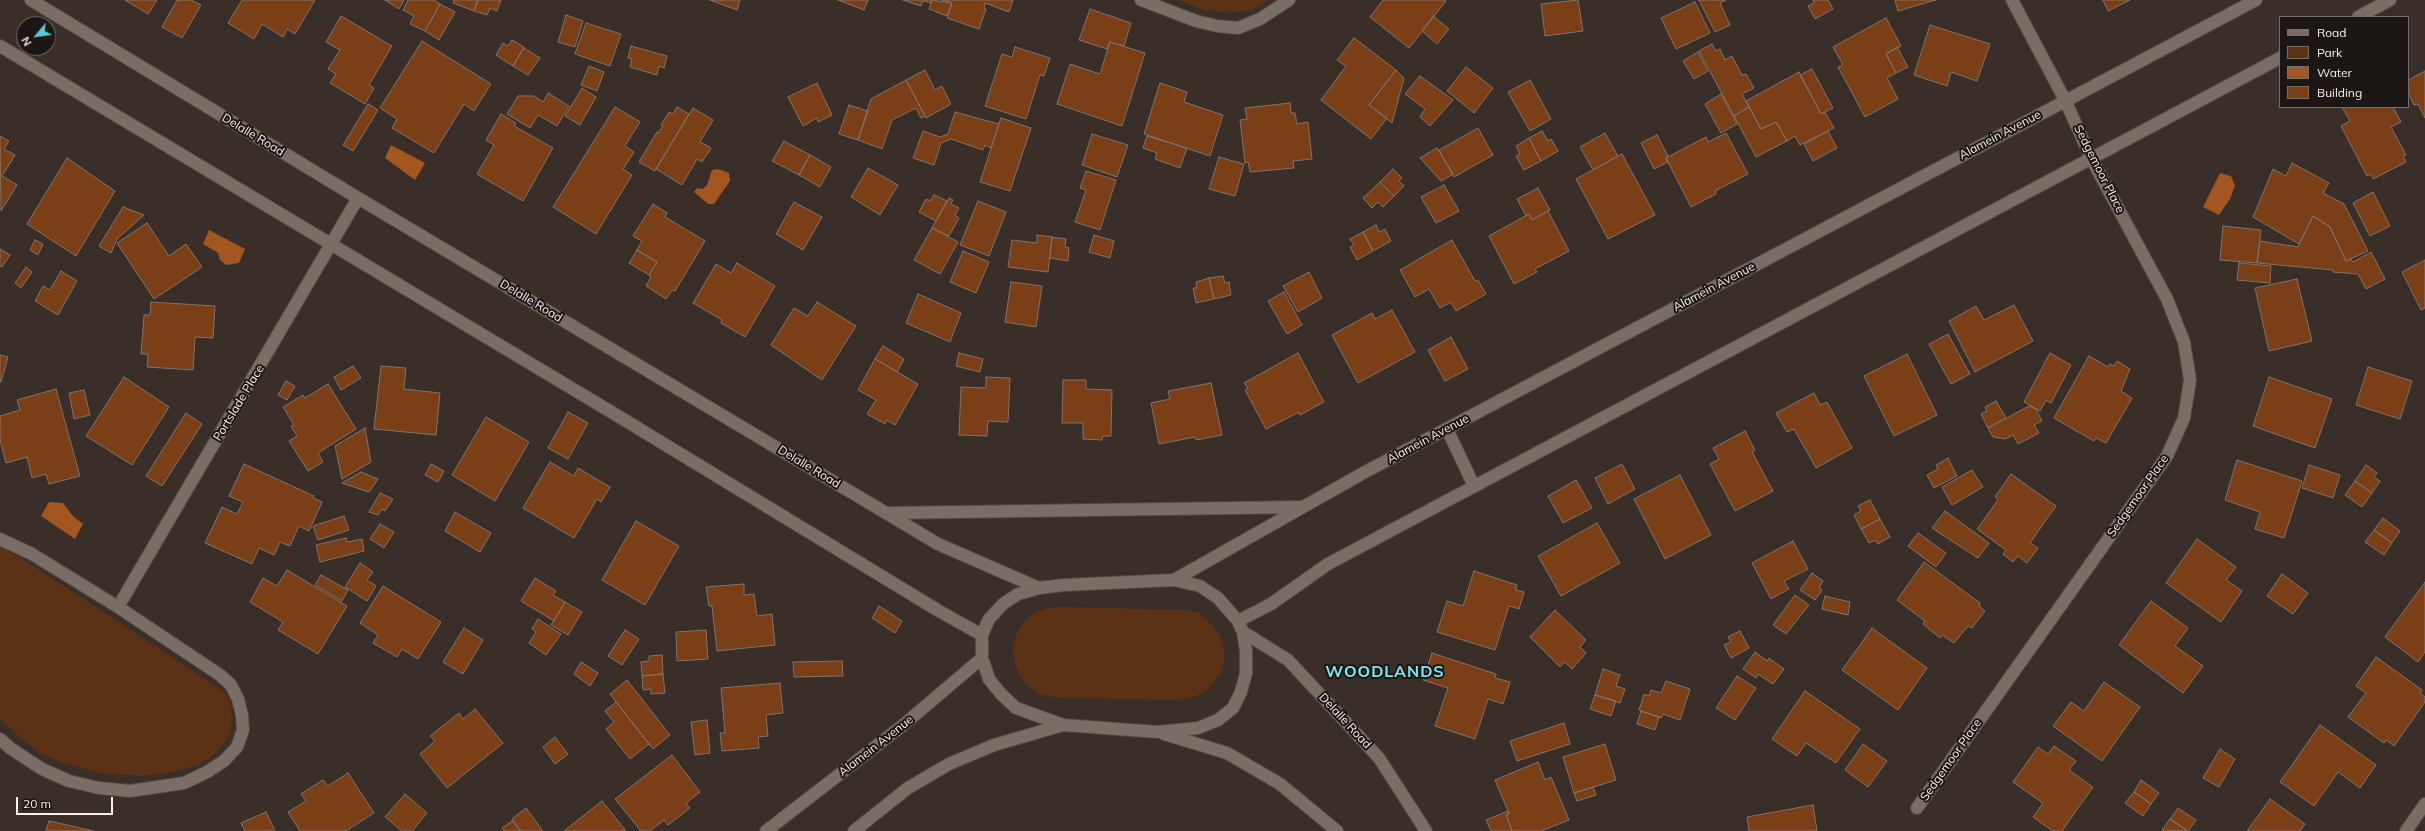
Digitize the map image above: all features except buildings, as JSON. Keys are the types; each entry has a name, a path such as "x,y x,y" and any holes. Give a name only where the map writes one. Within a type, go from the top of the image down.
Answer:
{"street":[{"name":"Delalle Road","path":"31,0 358,198 938,544 1039,588"},
{"path":"1141,0 1163,10 1210,24 1238,28 1265,16 1289,0"},
{"name":"Sedgemoor Place","path":"1917,808 2167,456 2184,418 2190,380 2184,342 2167,299 2092,160 2065,100 2012,0"},
{"name":"Alamein Avenue","path":"1174,580 1303,507 1447,429 2256,0"},
{"path":"2360,16 2390,0"},
{"path":"0,46 332,246 614,413 939,611 982,635"},
{"path":"1174,580 1039,588 1018,594 1003,604 989,619 982,635 982,658 989,679 1001,694 1016,708 1063,725 1158,732 1198,728 1218,720 1233,708 1242,692 1246,673 1246,651 1240,626 1328,564 2092,160 2279,59"},
{"name":"Portslade Place","path":"118,607 332,246 358,198"},
{"path":"1447,429 1474,486"},
{"path":"886,513 1303,507"},
{"path":"0,539 32,554 118,607 220,675 230,685 242,715 243,730 237,747 224,761 207,772 184,783 130,791 99,788 70,781 42,769 10,748 0,739"},
{"name":"Delalle Road","path":"1174,580 1200,586 1218,598 1240,626 1288,660 1379,758 1426,831"},
{"name":"Alamein Avenue","path":"766,831 902,726 982,658"},
{"path":"854,831 908,788 949,764 994,745 1063,725"},
{"path":"1158,732 1227,753 1280,784 1337,831"},
{"path":"2406,831 2425,804"}],"green space":[{"path":"1179,0 1269,0 1252,10 1231,13 1203,10"},
{"path":"0,547 18,556 223,691 229,699 232,713 231,733 217,752 198,765 172,772 142,776 100,773 62,763 40,753 0,719"},
{"path":"1064,607 1185,610 1200,613 1213,626 1222,641 1225,657 1221,673 1209,689 1192,698 1176,700 1058,698 1038,694 1023,681 1015,664 1013,649 1017,633 1028,617 1036,612 1047,608"}],"water":[{"path":"391,145 425,163 415,180 385,158"},
{"path":"718,169 729,173 730,181 714,204 708,204 694,192 697,188 703,189 707,185 712,170"},
{"path":"2220,173 2231,176 2235,186 2230,199 2219,215 2203,207"},
{"path":"209,230 245,249 239,263 226,265 220,260 218,253 203,244"},
{"path":"49,502 63,503 73,516 83,524 75,539 41,516"}],"district":[{"name":"WOODLANDS","path":"1385,672"}]}
